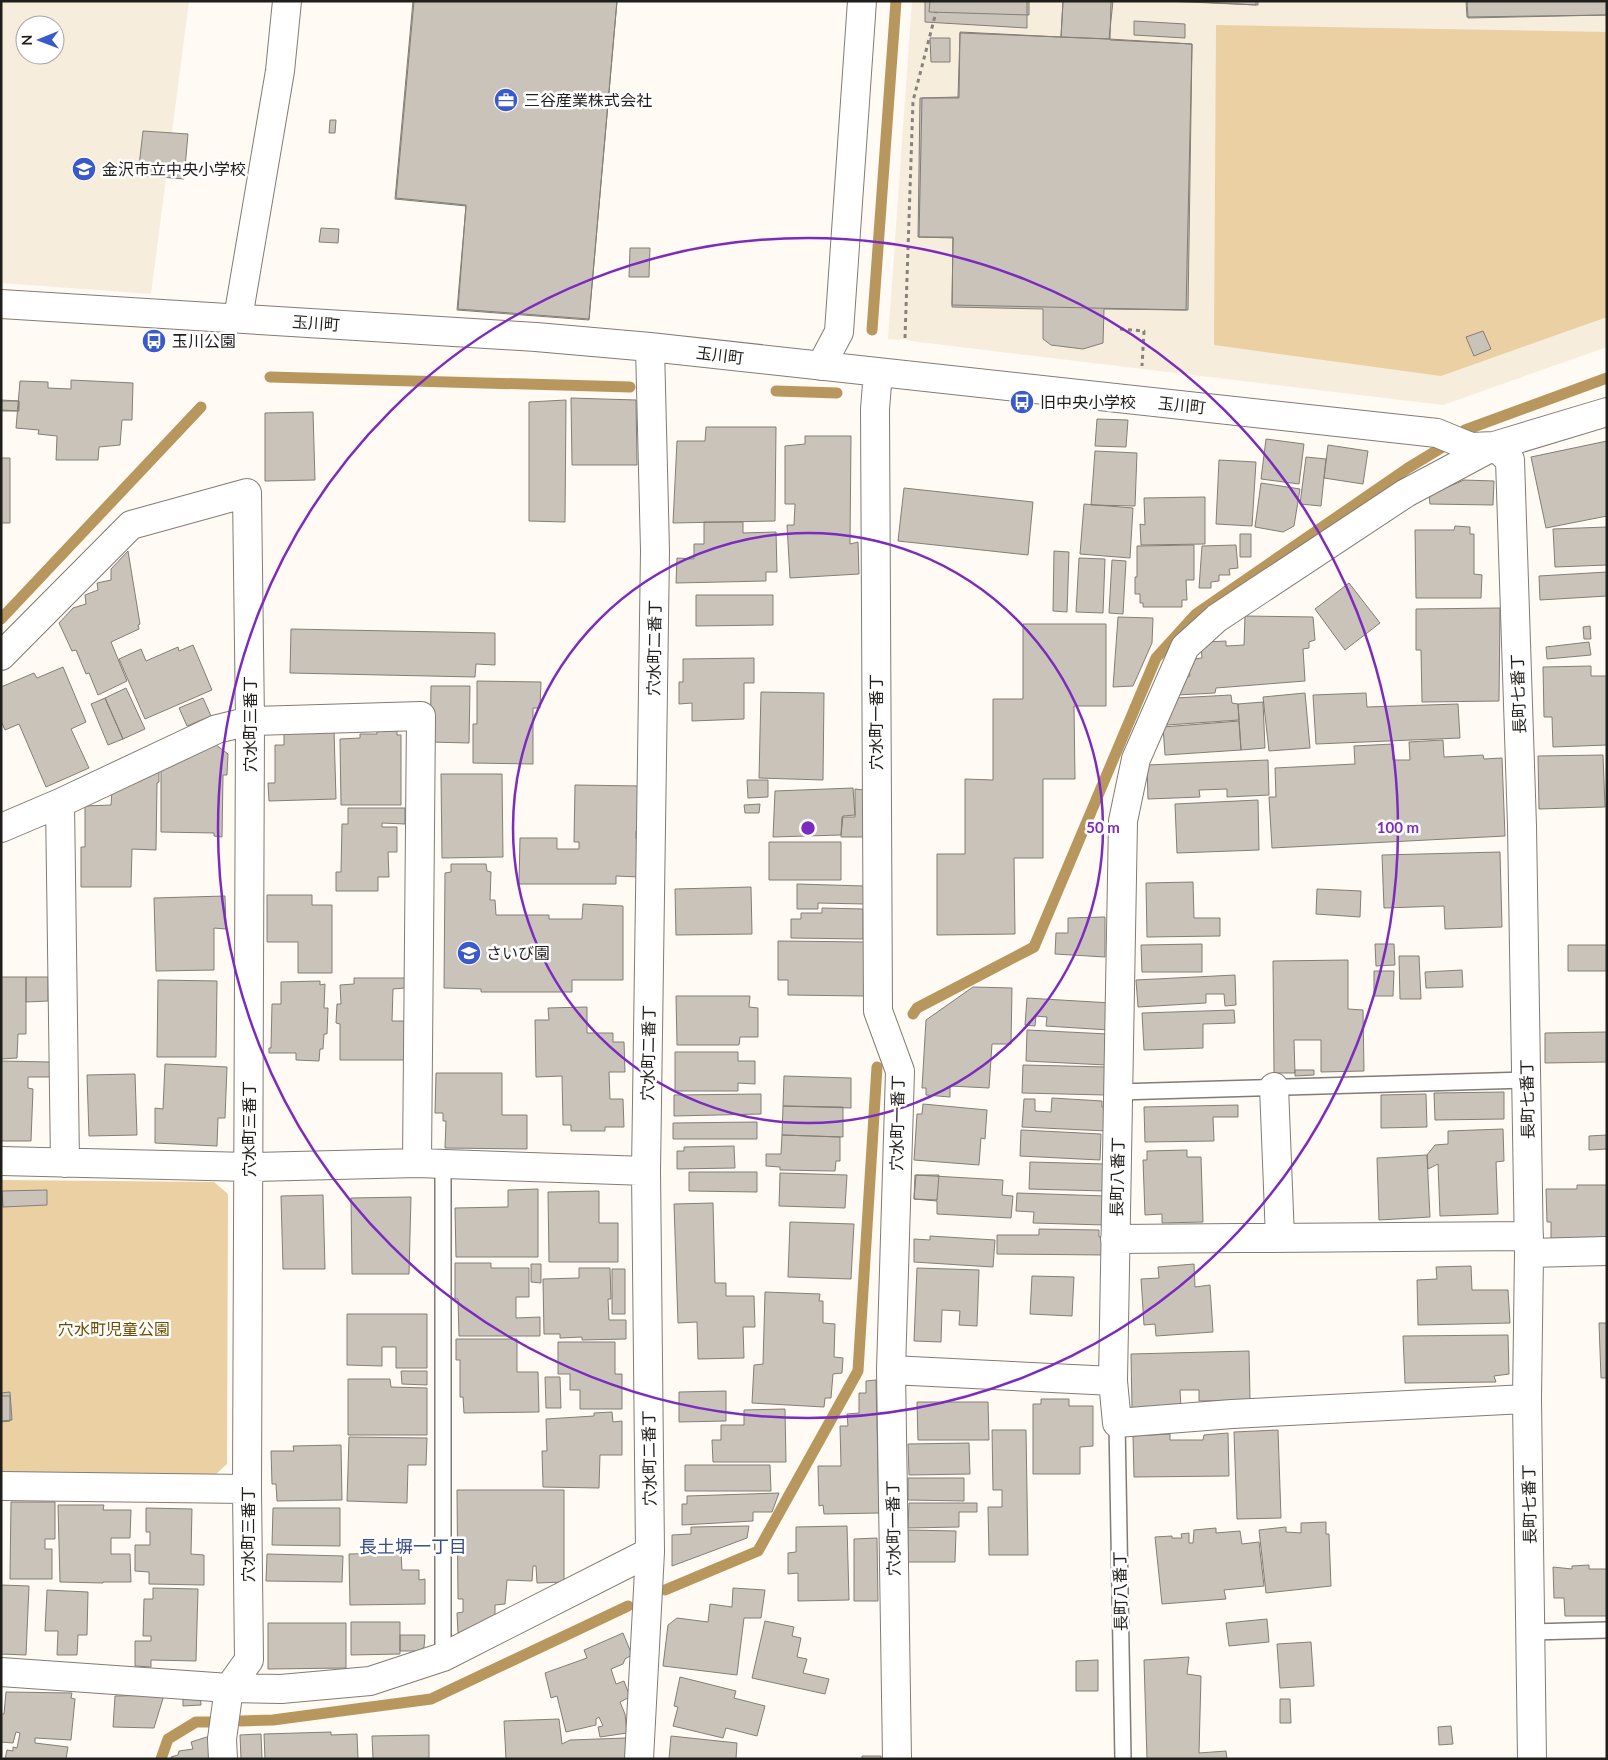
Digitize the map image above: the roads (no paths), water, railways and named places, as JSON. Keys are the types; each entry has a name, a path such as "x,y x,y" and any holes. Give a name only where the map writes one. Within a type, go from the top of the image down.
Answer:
{"street":[{"path":"238,318 280,71 287,1"},
{"path":"821,366 839,332 862,1"},
{"name":"玉川町","path":"1,304 536,337 650,347 1436,433 1483,447"},
{"name":"穴水町二番丁","path":"638,1759 650,1552 646,1171 655,551 650,347"},
{"name":"穴水町一番丁","path":"878,372 875,409 878,1011 900,1070 890,1370 897,1759"},
{"name":"長町八番丁","path":"1117,1423 1113,1381 1123,821 1136,758 1185,647 1216,618 1406,493 1483,447 1607,412"},
{"name":"長町七番丁","path":"1483,447 1510,460 1522,826 1529,1245 1527,1399 1532,1759"},
{"name":"穴水町三番丁","path":"1,656 131,525 247,493 250,721 247,1488 249,1660 229,1688 222,1739 223,1759"},
{"path":"1,828 60,803 217,729 250,721 421,716 430,1164"},
{"path":"60,803 65,1163"},
{"path":"1274,1087 1280,1238"},
{"path":"1,1161 249,1167 430,1164 646,1171"},
{"path":"1115,1240 1280,1238 1529,1245 1607,1251"},
{"path":"890,1370 1113,1381"},
{"path":"1117,1423 1232,1414 1527,1399"},
{"path":"1,1486 247,1488"},
{"path":"1,1672 229,1688 281,1689 370,1681 443,1657 650,1552"}],"lane":[{"path":"1118,1092 1526,1080"},
{"path":"430,1164 443,1657"},
{"name":"長町八番丁","path":"1117,1423 1123,1759"},
{"path":"1531,1632 1607,1630"}],"waterway":[{"path":"872,330 896,1"},
{"path":"270,377 630,387"},
{"path":"1465,430 1607,378"},
{"path":"776,391 837,393"},
{"path":"1,619 201,407"},
{"path":"913,1014 917,1008 1034,947 1156,658 1196,614 1408,468 1441,448"},
{"path":"665,1590 758,1551 858,1371 877,1067"},
{"path":"241,1721 273,1720 431,1699 628,1606"},
{"path":"161,1759 168,1739 196,1722 209,1722"}],"place":[{"name":"三谷産業株式会社","path":"506,100"},
{"name":"金沢市立中央小学校","path":"84,169"},
{"name":"玉川公園","path":"154,341"},
{"name":"旧中央小学校","path":"1022,402"},
{"name":"さいび園","path":"469,953"}],"district":[{"name":"長土塀一丁目","path":"413,1547"}],"park label":[{"name":"穴水町児童公園","path":"114,1329"}]}
